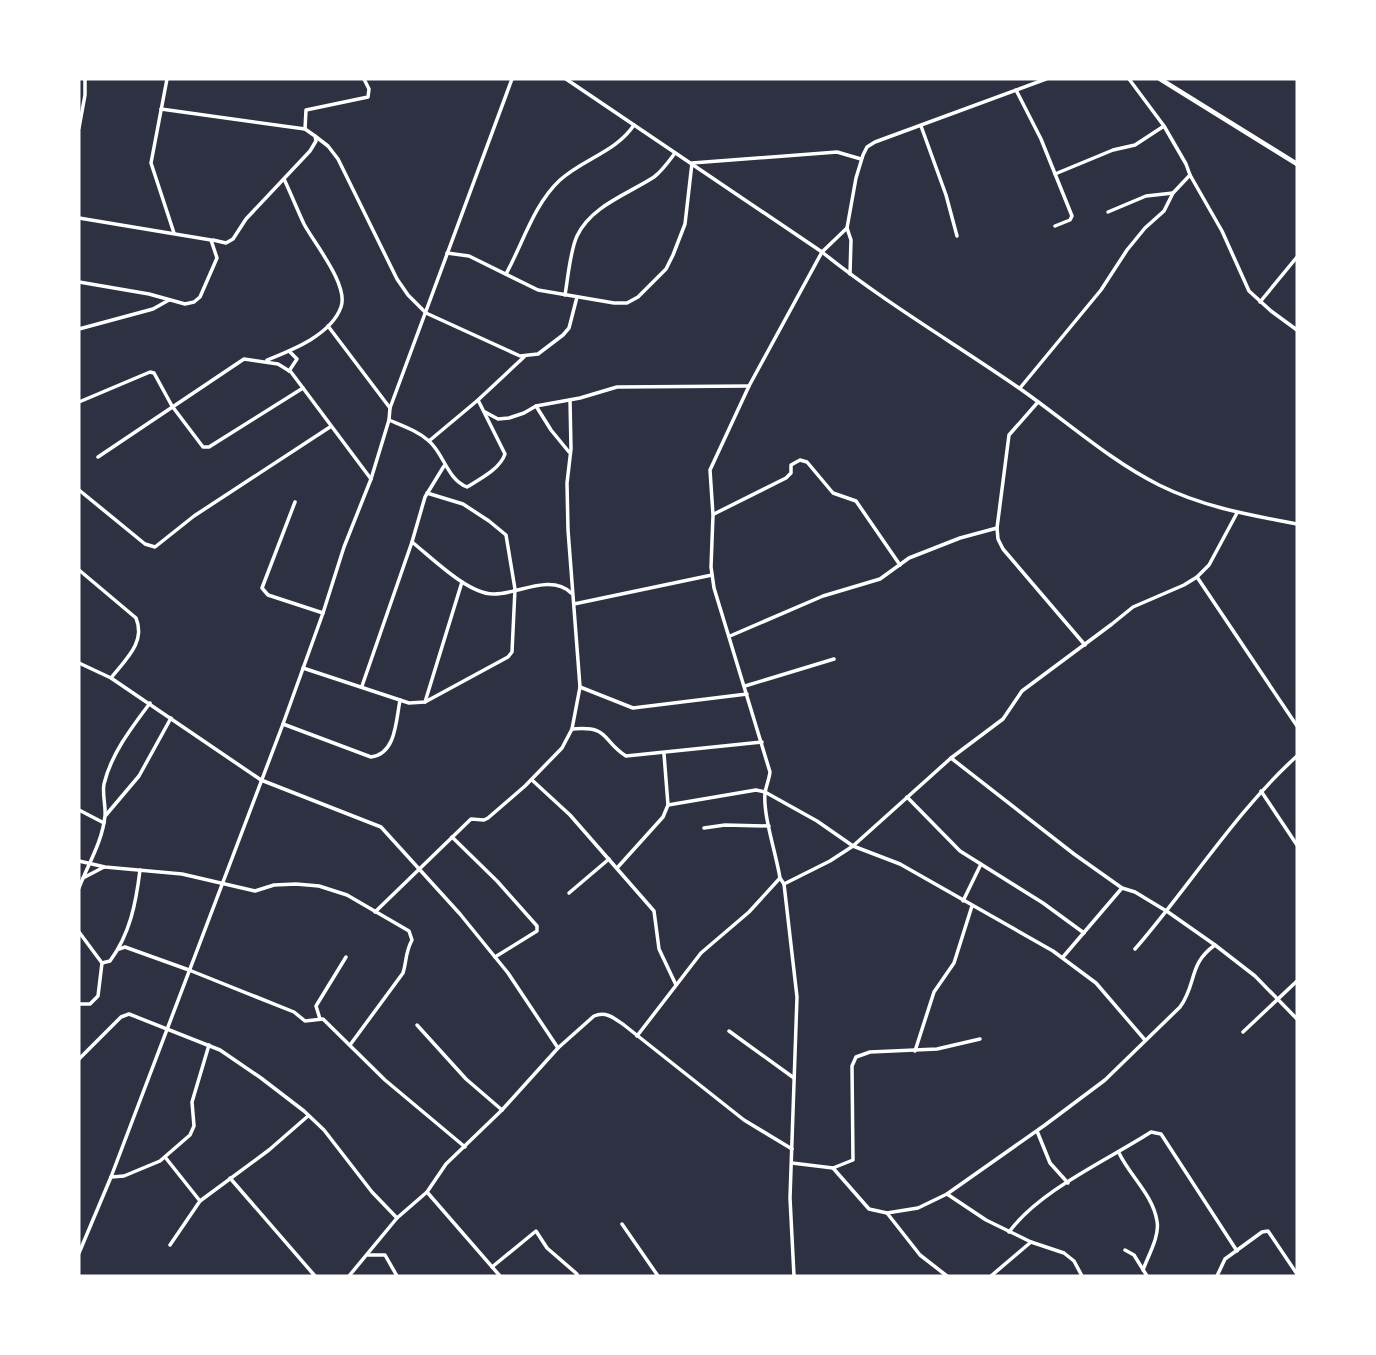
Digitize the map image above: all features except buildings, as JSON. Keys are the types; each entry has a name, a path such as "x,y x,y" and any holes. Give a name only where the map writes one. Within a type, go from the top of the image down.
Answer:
{"street":[{"path":"79,128 85,79"},
{"path":"167,79 152,163 174,233"},
{"path":"304,130 306,110 368,97 369,89 364,79"},
{"path":"79,1253 111,1177 283,723 344,547 371,479 389,420 390,408 512,79"},
{"path":"566,79 822,252 850,275 1020,388 1121,462 1159,485 1202,503 1297,524"},
{"path":"850,275 851,240 847,228 861,159 867,147 1046,79"},
{"path":"1129,79 1164,126 1186,164 1222,231 1249,291 1297,330"},
{"path":"1160,79 1296,162"},
{"path":"1016,90 1041,139 1072,216 1070,220 1055,226"},
{"path":"79,96 85,95"},
{"path":"161,109 304,130 315,136 328,146 338,159 397,279 408,295 426,313 520,356 538,354 563,335 569,328 577,297"},
{"path":"506,274 532,218 560,180 603,154 634,125"},
{"path":"921,126 946,195 957,236"},
{"path":"1054,174 1112,150 1135,145 1164,126"},
{"path":"79,218 226,243 233,239 246,219 310,151 316,141 315,136"},
{"path":"692,163 837,152 850,153 861,159"},
{"path":"565,295 575,239 580,231 610,202 652,178 676,153"},
{"path":"447,253 469,256 538,290 627,303 666,269 682,236 692,163"},
{"path":"1020,388 1101,290 1139,236 1164,211 1173,193 1190,175"},
{"path":"264,361 316,336 341,309 341,294 333,273 305,226 284,179"},
{"path":"1108,212 1146,196 1173,193"},
{"path":"794,1276 789,1198 797,997 784,884 780,878 769,826 765,792 770,772 712,575 713,514 710,470 749,386 822,252 847,228"},
{"path":"79,282 149,294 185,304 194,302 200,297 217,258 211,240"},
{"path":"1260,302 1297,257"},
{"path":"79,329 153,309 169,300"},
{"path":"328,326 390,408"},
{"path":"289,351 297,359 289,371"},
{"path":"429,441 526,355"},
{"path":"98,457 244,359 278,364 289,371 371,479"},
{"path":"79,402 150,372 154,373 172,406 202,447 209,447 303,388"},
{"path":"485,412 498,419 509,418 536,406 617,387 749,386"},
{"path":"389,420 417,432 429,441 442,456 444,466 467,486 503,460 503,449 478,400"},
{"path":"374,912 471,818 488,818 532,780 562,748 572,729 580,687 571,593 567,484 570,400"},
{"path":"1038,402 1009,435 997,528 998,539 1003,550 1084,646"},
{"path":"536,406 570,454"},
{"path":"79,490 145,544 155,547 194,516 331,427"},
{"path":"713,514 789,476 791,465 800,460 807,462 834,493 856,501 900,565"},
{"path":"361,687 427,493 444,466"},
{"path":"303,668 409,703 425,702 508,657 512,652 515,589 506,535 463,505 427,493"},
{"path":"295,502 262,588 268,595 323,613"},
{"path":"784,884 853,846 951,758 1003,719 1022,691 1133,607 1197,577 1209,565 1238,512"},
{"path":"730,636 823,596 880,579 909,558 960,538 997,528"},
{"path":"412,542 480,593 559,586 571,593"},
{"path":"79,570 136,618 141,628 136,646 111,678"},
{"path":"574,604 712,575"},
{"path":"1197,577 1297,726"},
{"path":"425,702 462,582"},
{"path":"745,686 834,659"},
{"path":"79,663 111,678 150,703 261,780 381,827 495,957 558,1048"},
{"path":"580,687 633,708 747,694"},
{"path":"283,723 371,757 381,755 389,748 400,700"},
{"path":"79,888 99,844 105,816 103,786 108,772 122,741 150,703"},
{"path":"105,816 139,776 171,718"},
{"path":"572,729 588,728 600,731 625,756 664,754 762,741"},
{"path":"617,868 659,824 668,805 664,754"},
{"path":"1135,949 1168,912 1261,791 1297,756"},
{"path":"951,758 1122,888 1135,892 1168,912 1215,945 1255,976 1297,1018"},
{"path":"532,780 570,816 654,911 659,949 676,985"},
{"path":"668,805 756,790 765,792 817,821 853,846 900,864 1063,957 1096,983 1144,1040"},
{"path":"1261,791 1297,845"},
{"path":"907,797 955,846 1084,933"},
{"path":"79,810 104,823"},
{"path":"704,828 725,825 769,826"},
{"path":"452,837 497,881 537,926 537,931 495,957"},
{"path":"569,893 610,859"},
{"path":"79,861 105,867 182,874 255,891 274,885 319,886 347,895 409,931 412,940 405,954 402,973 350,1045"},
{"path":"963,901 981,864"},
{"path":"81,880 105,867"},
{"path":"102,963 110,961 119,948 137,899 140,870"},
{"path":"638,1035 709,944 749,912 780,878"},
{"path":"1063,957 1122,888"},
{"path":"915,1051 934,992 954,963 972,906"},
{"path":"79,932 102,963 98,996 90,1004 79,1004"},
{"path":"833,1168 869,1209 887,1213 918,1208 947,1194 1105,1080 1183,1003 1198,962 1203,954 1215,945"},
{"path":"119,948 124,947 189,970 294,1012 305,1021 326,1021 385,1080 465,1147"},
{"path":"320,1019 316,1006 346,957"},
{"path":"1243,1032 1297,981"},
{"path":"349,1276 397,1218 427,1192 446,1164 502,1110 558,1048 600,1013 608,1014 638,1035 744,1120 792,1149"},
{"path":"79,1059 121,1017 129,1014 220,1050 261,1078 324,1130 372,1192 397,1218"},
{"path":"417,1025 466,1079 502,1110"},
{"path":"729,1031 794,1078"},
{"path":"792,1163 833,1168 853,1160 852,1066 856,1057 870,1052 937,1049 980,1039"},
{"path":"111,1177 124,1176 165,1157 194,1130 192,1102 209,1045"},
{"path":"170,1245 200,1201 309,1116"},
{"path":"1037,1131 1051,1163 1068,1183"},
{"path":"1009,1232 1025,1211 1151,1132 1161,1134 1237,1251"},
{"path":"1119,1153 1143,1189 1157,1221 1156,1234 1143,1270"},
{"path":"165,1157 200,1201"},
{"path":"230,1178 315,1276"},
{"path":"427,1192 500,1276"},
{"path":"947,1194 1009,1232 1064,1253 1074,1261 1082,1276"},
{"path":"887,1213 920,1255 947,1276"},
{"path":"622,1224 658,1276"},
{"path":"492,1267 536,1231 547,1248 577,1273"},
{"path":"1217,1276 1225,1259 1262,1232 1268,1231 1297,1274"},
{"path":"991,1276 1031,1242"},
{"path":"1125,1250 1134,1255 1147,1276"},
{"path":"368,1255 385,1255 397,1276"}]}
